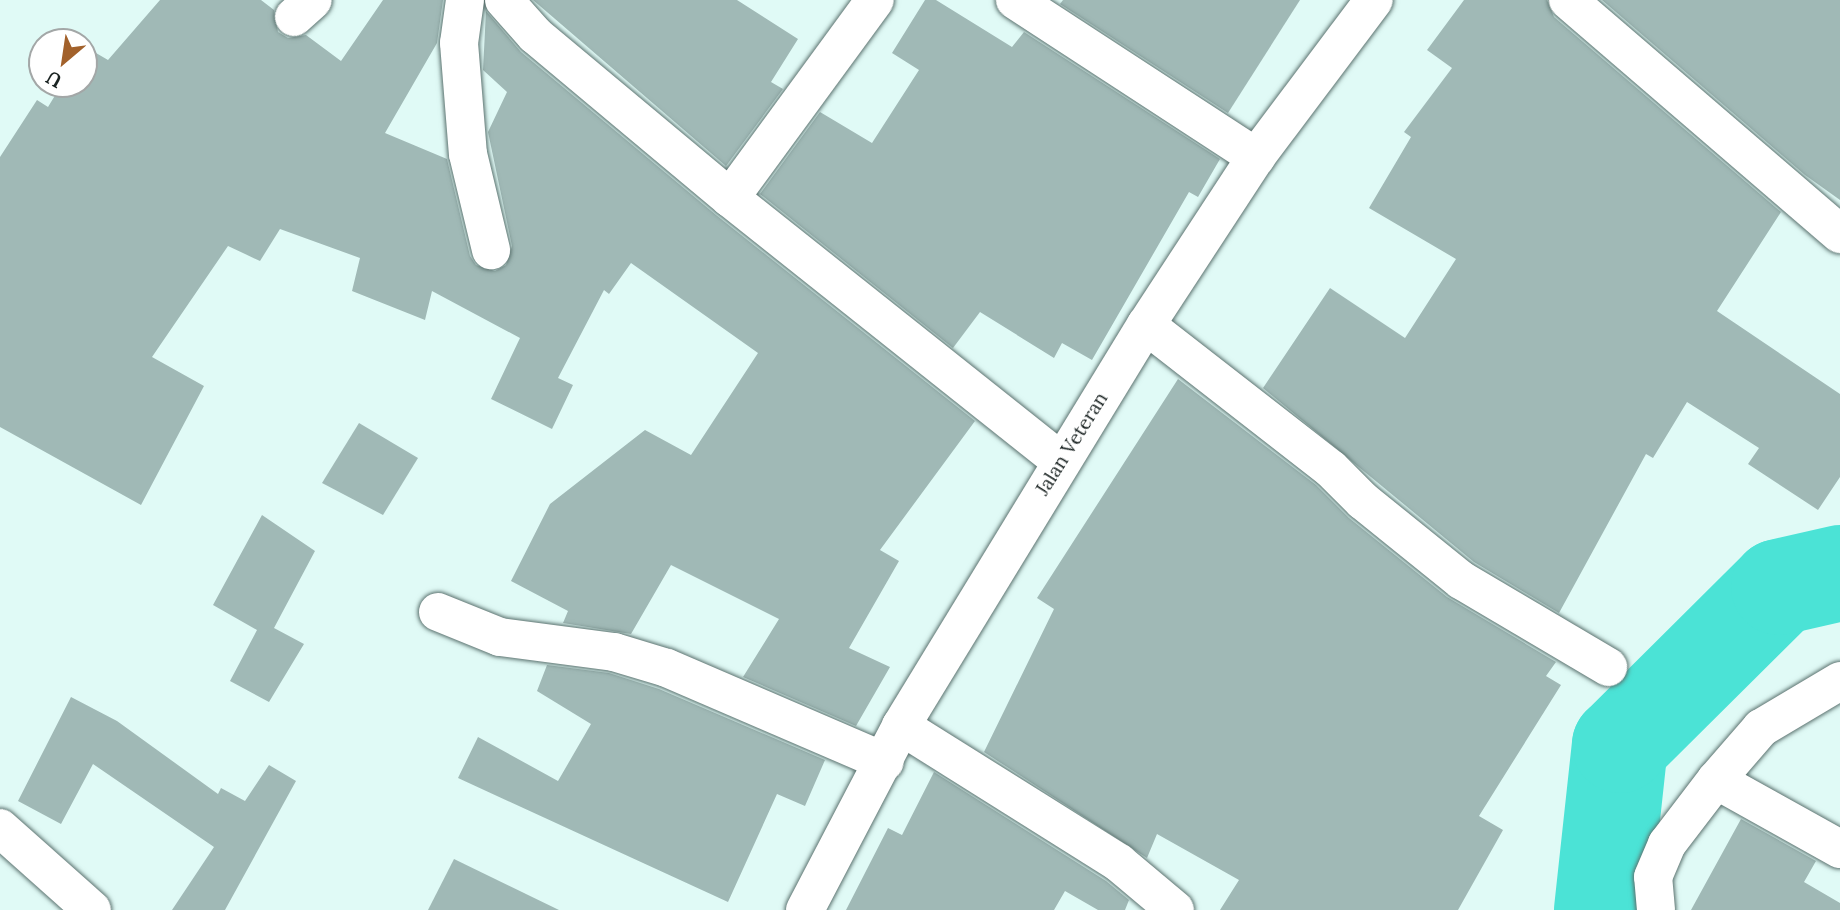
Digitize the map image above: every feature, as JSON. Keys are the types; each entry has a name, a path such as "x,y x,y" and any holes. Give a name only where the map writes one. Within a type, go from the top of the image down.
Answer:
{"main road":[{"path":"465,0 459,43 468,155 491,250"},
{"path":"504,0 535,35 730,198 1061,461"},
{"path":"730,198 875,0"},
{"path":"1015,0 1256,157"},
{"name":"Jalan Veteran","path":"805,910 885,762 901,726 1146,325 1256,157 1374,0"},
{"path":"1568,0 1840,234"},
{"path":"1146,325 1331,469 1363,501 1461,580 1608,667"},
{"path":"438,612 500,638 614,652 667,668 885,762"},
{"path":"1656,910 1653,877 1667,844 1716,780 1761,728 1840,681"},
{"path":"901,726 1119,863 1175,910"},
{"path":"1716,780 1840,849"},
{"path":"0,828 92,910"}],"building":[{"path":"160,0 261,0 274,10 278,32 288,38 306,35 341,61 383,0 443,0 437,43 385,133 447,159 470,256 476,265 495,271 506,265 512,246 488,132 507,92 483,70 486,11 521,52 716,215 975,421 880,550 899,561 849,648 890,667 856,726 743,677 779,619 671,565 631,634 563,623 568,611 511,581 550,504 645,430 691,455 758,353 631,263 609,294 604,290 558,378 573,385 552,429 491,399 520,338 432,291 425,320 352,291 360,258 280,229 260,261 228,246 152,357 204,386 141,505 0,427 0,157 37,100 48,107 53,98 98,98 98,54 108,60"},
{"path":"533,0 737,0 798,39 771,82 783,89 726,166"},
{"path":"925,0 936,0 1012,47 1024,32 1220,159 1198,197 1189,192 1092,360 1062,343 1054,358 980,312 953,348 760,194 820,112 872,143 919,70 892,53"},
{"path":"1063,0 1300,0 1228,113 1060,4"},
{"path":"1464,0 1547,0 1554,17 1781,212 1717,311 1840,394 1840,477 1818,510 1748,464 1759,448 1687,402 1653,458 1646,454 1559,613 1474,562 1263,388 1330,288 1405,338 1456,259 1369,208 1411,137 1404,132 1452,68 1427,50"},
{"path":"1602,0 1840,0 1840,200 1805,175"},
{"path":"1178,379 1316,485 1349,518 1447,597 1556,662 1546,676 1561,685 1479,816 1503,830 1458,910 1220,910 1239,880 1157,834 1147,858 984,752 1054,609 1037,598"},
{"path":"359,423 418,458 383,515 322,483"},
{"path":"262,515 315,551 274,628 304,644 269,702 230,681 257,630 213,605"},
{"path":"547,665 609,673 659,689 825,760 805,806 777,794 728,902 458,778 478,737 558,781 591,724 537,691"},
{"path":"71,697 117,721 218,794 221,788 245,801 269,765 296,781 225,910 172,910 214,847 93,764 61,824 18,801"},
{"path":"934,772 1106,881 1129,900 1125,910 1098,910 1065,891 1054,910 846,910 888,828 902,835"},
{"path":"1741,819 1816,861 1804,882 1840,903 1840,910 1691,910"},
{"path":"454,859 559,910 428,910"}],"waterway":[{"path":"1602,910 1620,745 1779,587 1840,573"}]}
